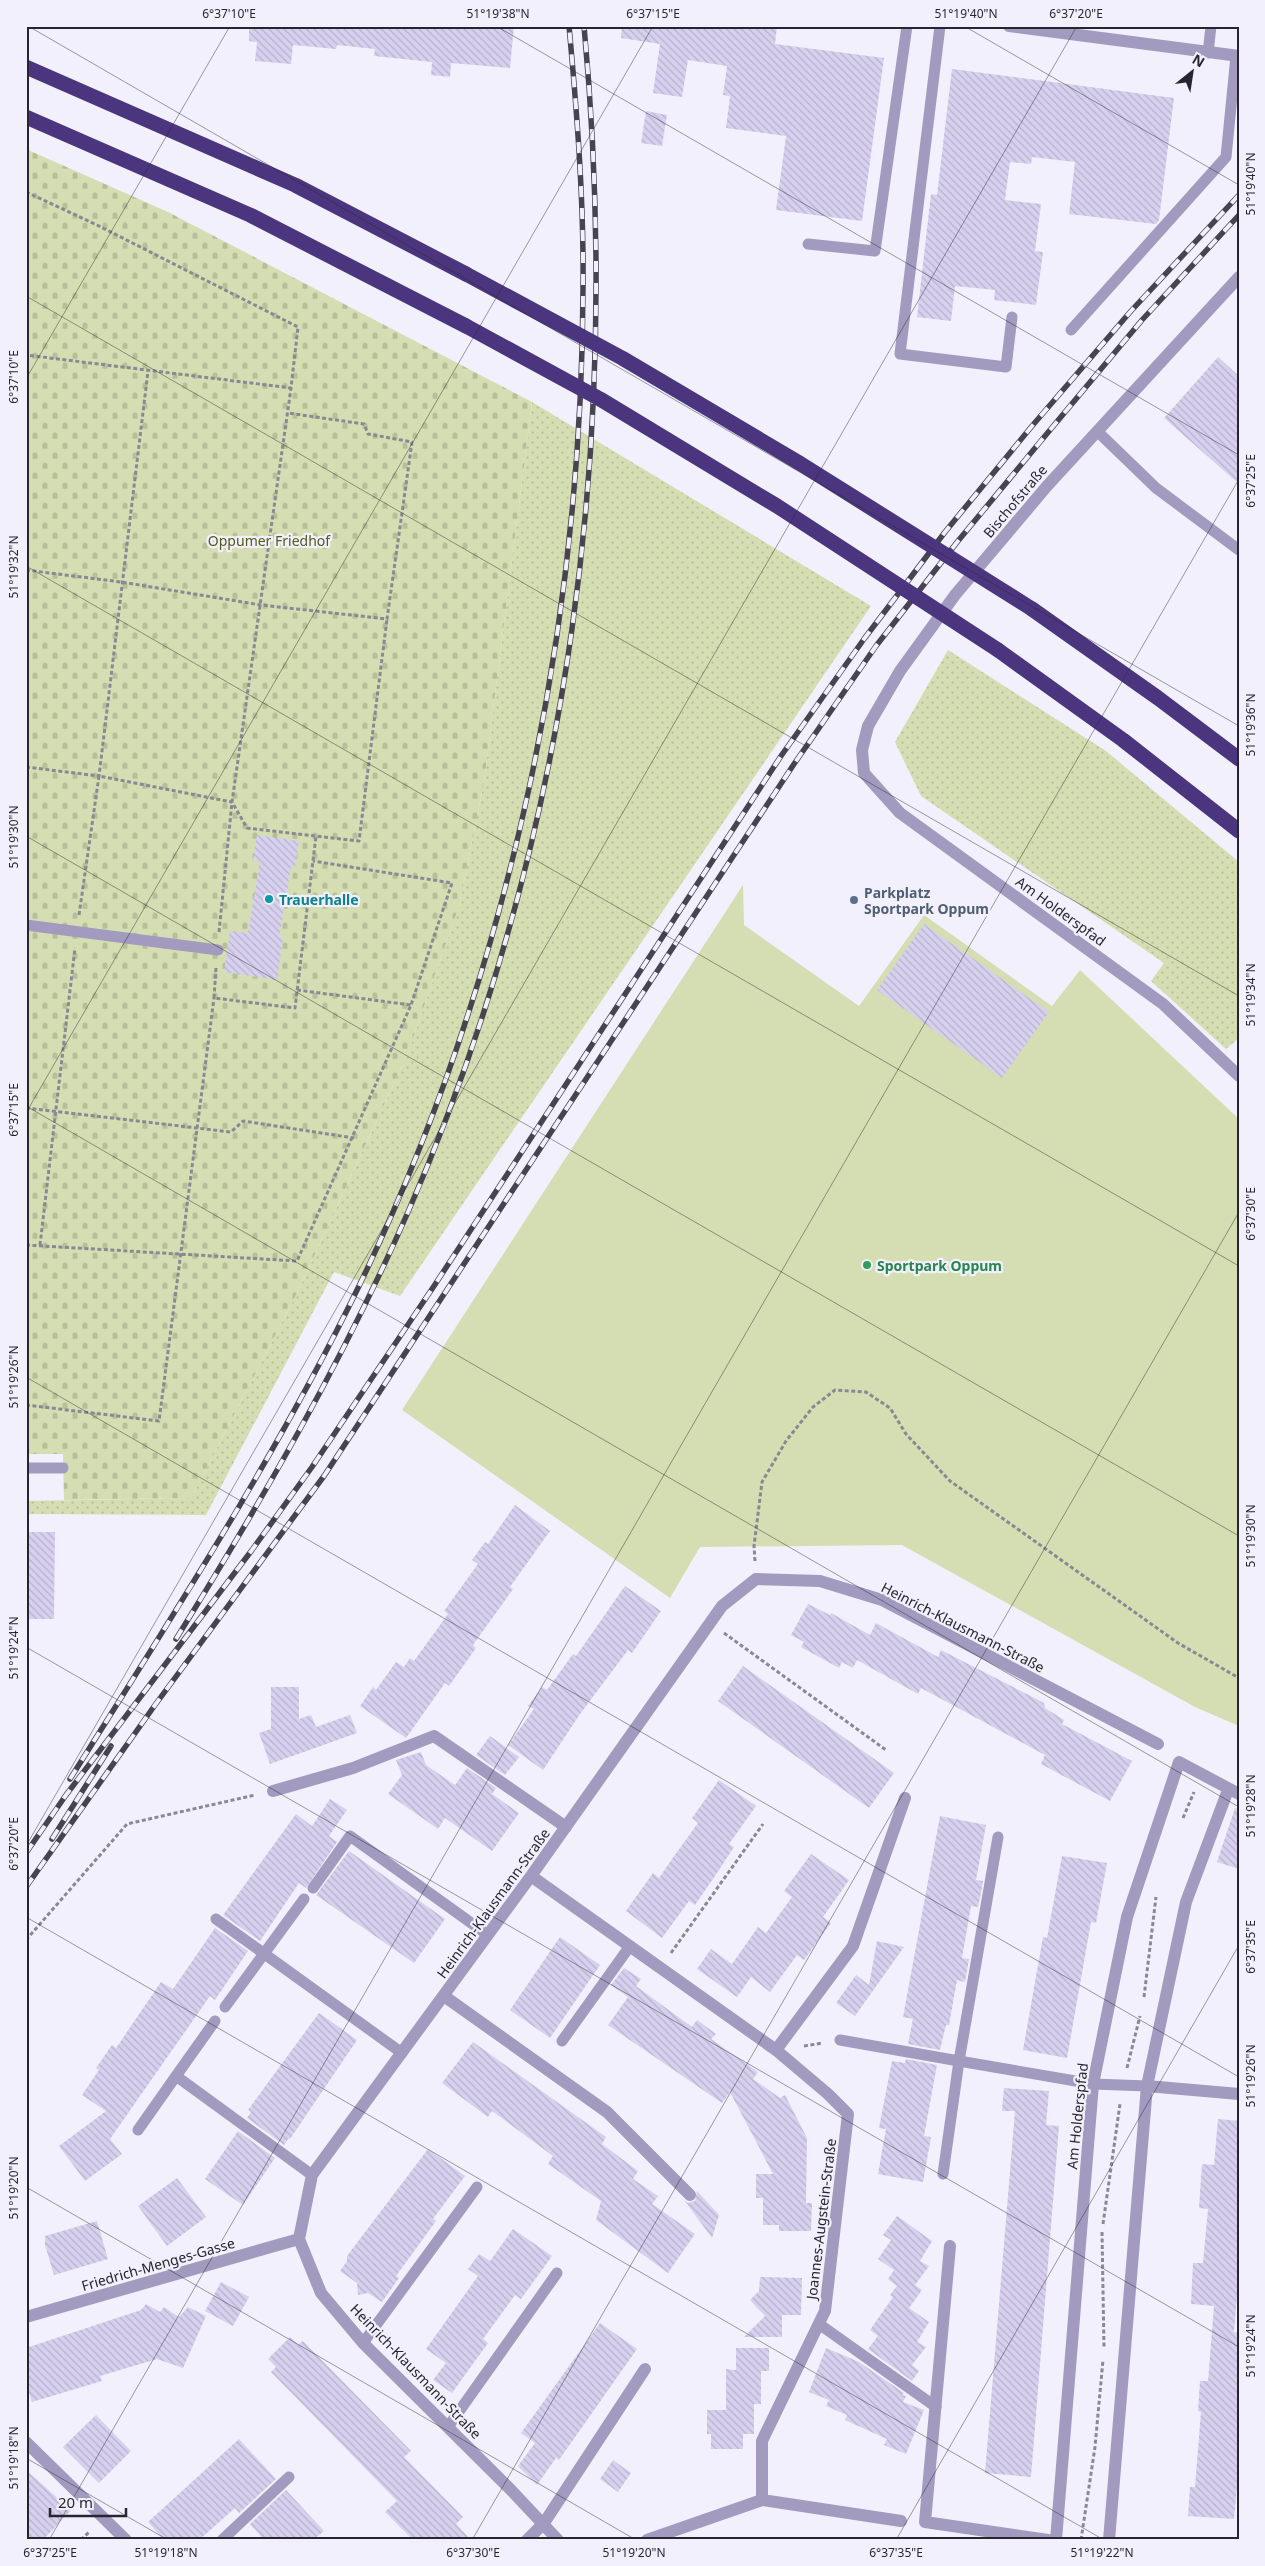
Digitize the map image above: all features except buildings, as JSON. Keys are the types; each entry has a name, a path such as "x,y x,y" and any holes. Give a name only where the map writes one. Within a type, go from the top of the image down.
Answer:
{"highway":[{"path":"26,66 295,185 466,274 656,378 801,464 1032,609 1158,698 1239,759"},
{"path":"26,117 250,215 466,326 600,399 777,506 998,650 1123,740 1239,831"}],"street":[{"path":"1009,26 1238,56"},
{"name":"Bischofstraße","path":"864,773 862,750 868,726 900,671 955,595 1047,486 1239,277"},
{"name":"Am Holderspfad","path":"864,773 900,813 1163,1004 1239,1076"},
{"name":"Heinrich-Klausmann-Straße","path":"558,2540 544,2523 363,2343 321,2293 299,2239 312,2175 531,1876 722,1606 756,1579 820,1581 882,1600 1158,1744"},
{"name":"Heinrich-Klausmann-Straße","path":"273,1791 353,1768 434,1736 566,1827"},
{"name":"Am Holderspfad","path":"1056,2540 1093,2084 1127,1917 1179,1762 1233,1792 1186,1902 1147,2086 1109,2540"},
{"path":"776,2050 853,1946 905,1798"},
{"name":"Joannes-Augstein-Straße","path":"531,1876 776,2050 828,2094 848,2114 825,2311 762,2441 762,2500"},
{"name":"Heinrich-Klausmann-Straße","path":"444,1996 607,2112 690,2195"},
{"path":"1147,2086 1239,2094"},
{"name":"Friedrich-Menges-Gasse","path":"26,2317 299,2239"},
{"path":"950,2246 925,2522 1048,2540"},
{"path":"528,2540 544,2523 645,2369"},
{"path":"26,2442 126,2540"},
{"path":"647,2540 762,2500 901,2521"}],"lane":[{"path":"808,244 875,251 907,26"},
{"path":"940,26 900,354 1006,367 1012,317"},
{"path":"1208,52 1211,26"},
{"path":"1071,330 1226,157 1238,56"},
{"path":"1097,431 1156,488 1239,550"},
{"path":"26,925 218,950"},
{"path":"26,1468 63,1468"},
{"path":"313,1888 350,1836 488,1935"},
{"path":"943,2174 959,2061 998,1837"},
{"path":"225,2007 304,1899"},
{"path":"216,1919 402,2053"},
{"path":"562,2041 630,1946"},
{"path":"138,2130 216,2021"},
{"path":"840,2040 1093,2084 1147,2086"},
{"path":"176,2076 312,2175"},
{"path":"363,2343 477,2187"},
{"path":"448,2427 557,2273"},
{"path":"819,2324 936,2406"},
{"path":"222,2540 289,2477"}],"path":[{"path":"26,192 97,225 298,327 288,413 232,802 214,998 159,1421 26,1405"},
{"path":"26,355 291,388"},
{"path":"40,1245 77,932 99,776 148,371"},
{"path":"26,768 99,776 232,802 247,828 359,842 387,619 412,442 368,434 364,424 288,413"},
{"path":"26,570 121,582 261,605 387,619"},
{"path":"214,998 295,1008 316,836"},
{"path":"26,1245 297,1261 354,1138 411,1005 452,883 313,861"},
{"path":"297,990 411,1005"},
{"path":"26,1108 232,1132 243,1121 354,1138"},
{"path":"756,1579 754,1546 762,1482 786,1441 814,1407 835,1390 866,1392 890,1408 906,1434 950,1482 1178,1643 1239,1678"},
{"path":"710,1622 886,1750"},
{"path":"26,1940 127,1824 273,1791"},
{"path":"661,1968 763,1824"},
{"path":"776,2050 840,2040"}],"green space":[{"name":"Oppumer Friedhof","path":"26,149 168,212 532,402 484,782 459,906 407,1055 297,1293 191,1498 64,1500 63,1454 26,1454"},
{"path":"532,402 871,606 400,1296 334,1272 206,1515 26,1514 26,1501 191,1498 297,1293 407,1055 459,906 484,782"},
{"path":"948,650 1106,751 1239,862 1239,1038 1226,1049 1151,981 1164,963 921,796 895,742"},
{"name":"Sportpark Oppum","path":"743,885 744,925 859,1006 924,915 1052,1006 1080,970 1239,1119 1239,1726 1195,1707 902,1545 700,1547 670,1598 402,1410"}],"railway":[{"path":"70,1779 258,1475 327,1350 359,1286 411,1168 457,1048 495,925 526,800 551,673 569,545 579,417 583,288 581,190 569,26"},
{"path":"176,1639 300,1430 383,1268 408,1212 464,1070 510,925 546,779 572,631 588,481 596,330 594,178 584,26"},
{"path":"26,1853 66,1795 252,1550 312,1467 434,1286 781,756 864,639 945,532 1032,426 1131,311 1239,195"},
{"path":"26,1887 155,1705 324,1476 794,764 876,646 958,541 1142,320 1239,215"},
{"path":"52,1839 111,1746"}],"place":[{"name":"Trauerhalle","path":"269,899"},
{"name":"Parkplatz Sportpark Oppum","path":"854,900"},
{"name":"Sportpark Oppum","path":"867,1265"}]}
